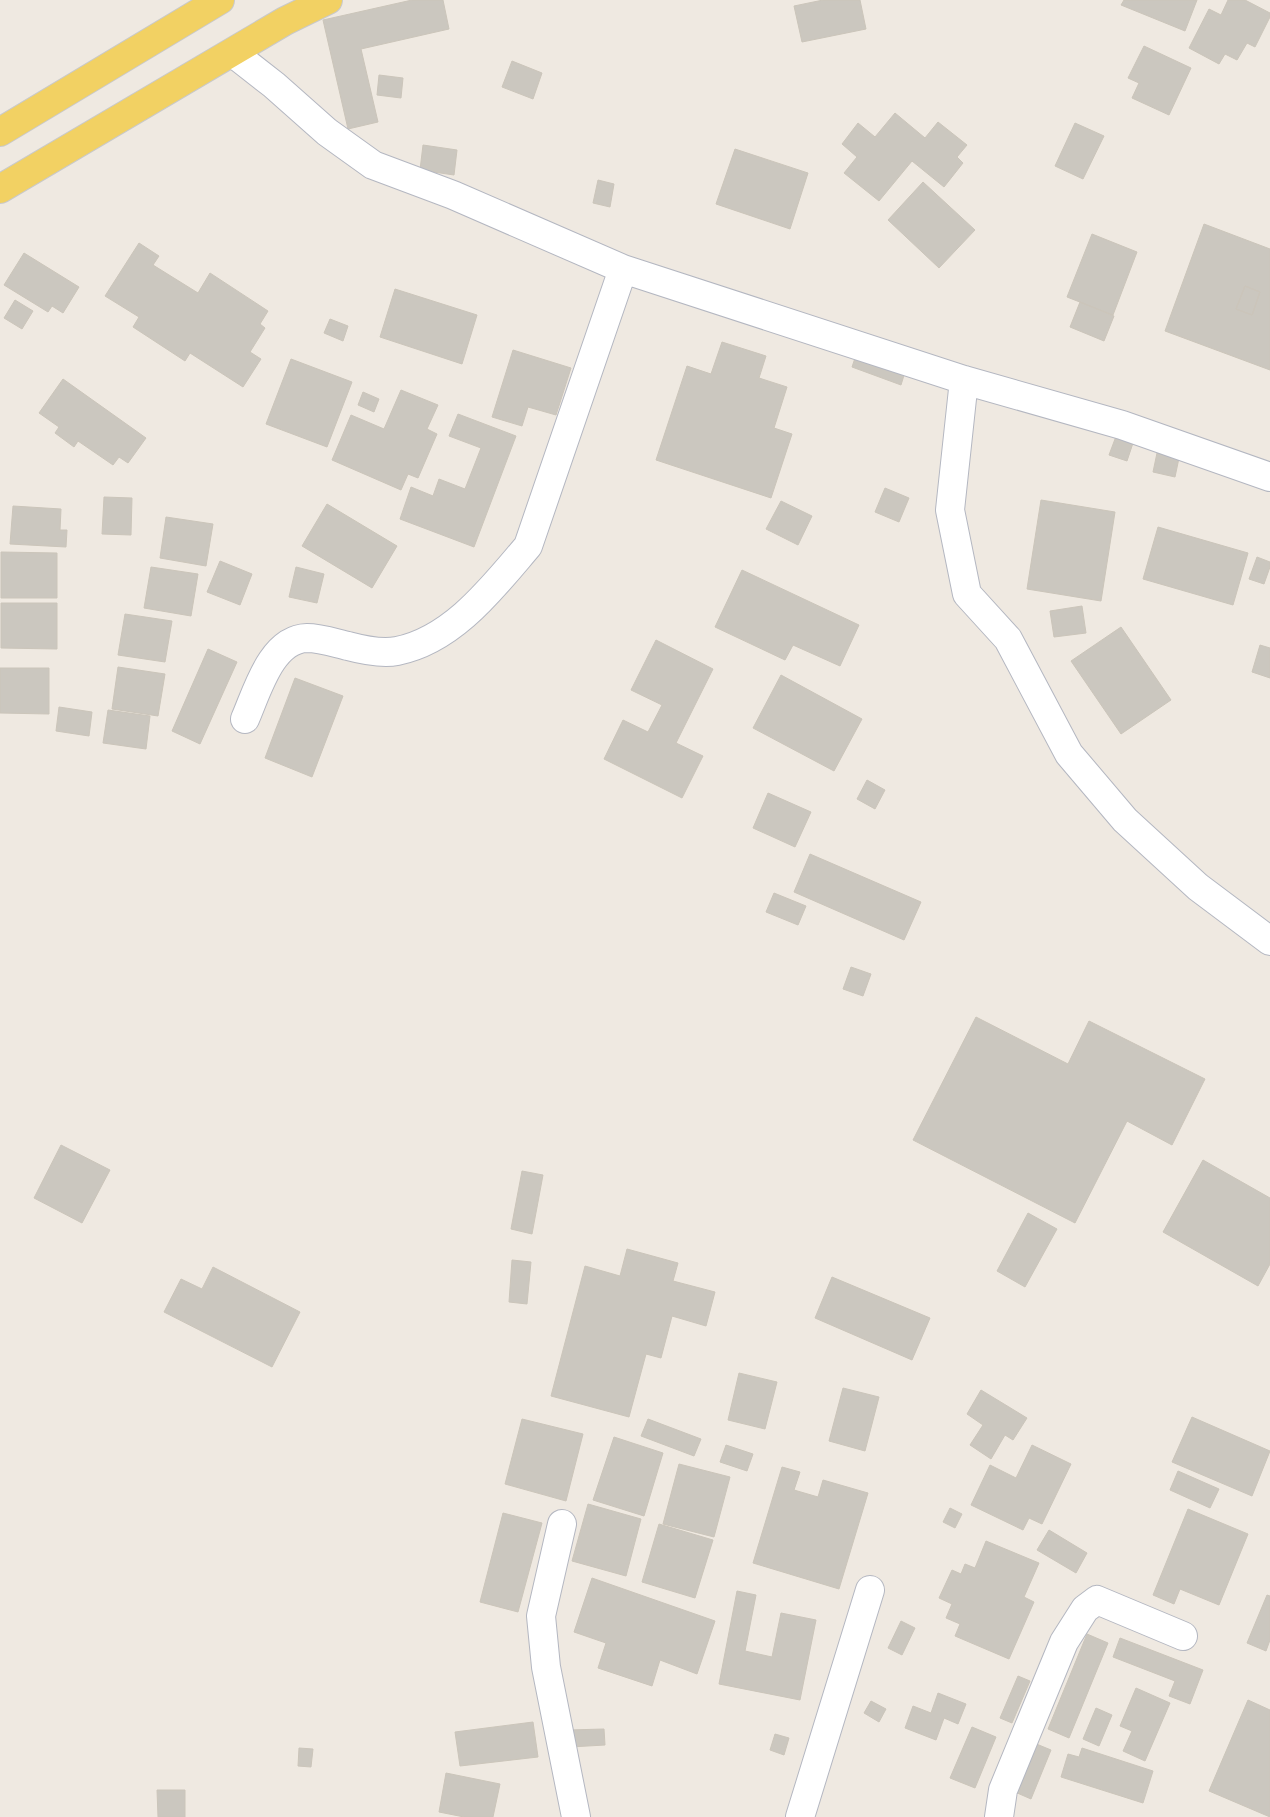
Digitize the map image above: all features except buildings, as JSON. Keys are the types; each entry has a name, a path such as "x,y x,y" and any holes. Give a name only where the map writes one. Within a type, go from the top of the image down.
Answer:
{"main road":[{"path":"0,132 220,0"},
{"path":"0,189 285,21 328,0"}],"street":[{"path":"233,53 274,85 326,132 373,165 453,196 623,269 964,380 1122,425 1270,477"},
{"path":"245,718 272,659 286,644 306,638 368,651 395,652 421,644 456,622 498,582 528,546 623,269"},
{"path":"964,380 950,510 967,594 1008,639 1069,754 1125,820 1198,887 1270,941"},
{"path":"562,1524 541,1616 546,1667 576,1817"},
{"path":"800,1817 870,1590"},
{"path":"999,1817 1003,1790 1060,1650 1085,1609 1097,1600 1183,1636"}]}
